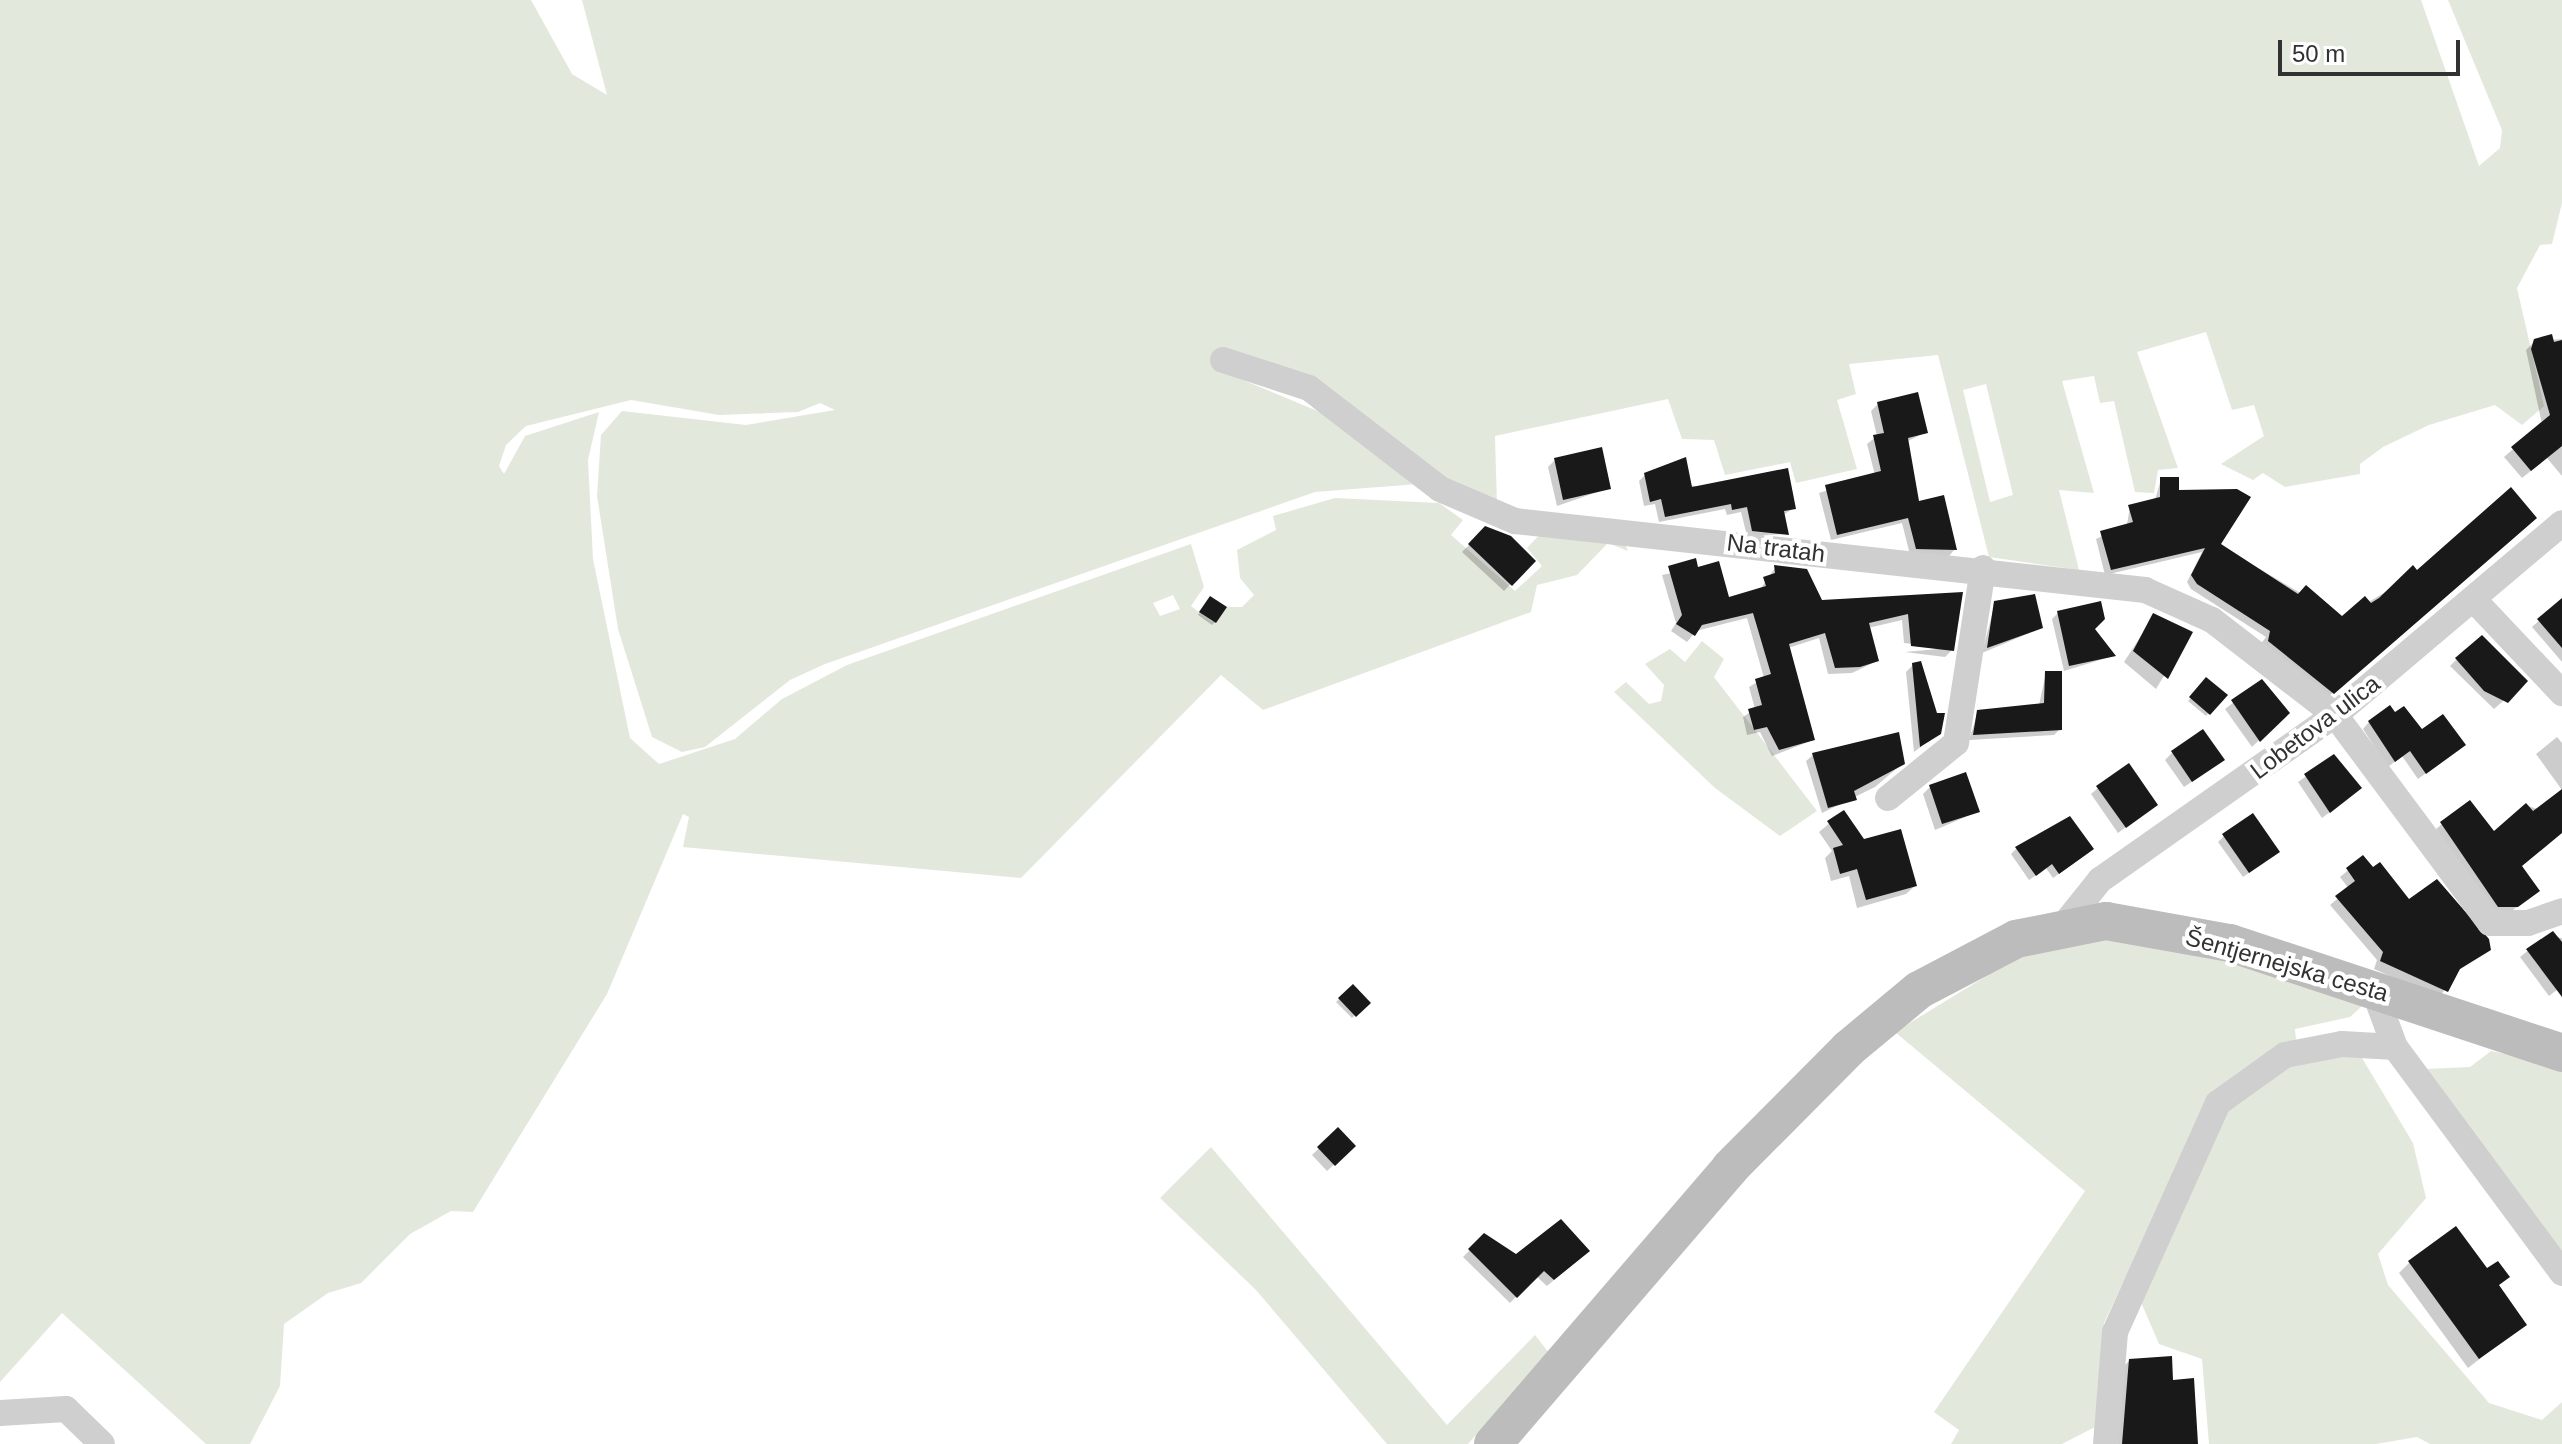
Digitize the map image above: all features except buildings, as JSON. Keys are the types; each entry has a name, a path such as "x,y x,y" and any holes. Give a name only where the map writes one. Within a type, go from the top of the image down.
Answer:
{"main road":[{"name":"Šentjernejska cesta","path":"1493,1444 1730,1168 1848,1049 1946,974 2064,925 2106,921 2216,941 2373,988 2562,1053"}],"street":[{"name":"Na tratah","path":"1223,360 1309,388 1440,489 1515,521 1983,568 2145,590 2212,620 2335,715 2490,923 2528,923 2562,911"},
{"name":"Lobetova ulica","path":"2064,925 2100,880 2335,715 2475,601 2562,523"},
{"path":"1888,798 1956,743 1983,568"},
{"path":"2475,601 2562,693"},
{"path":"2373,988 2395,1047 2562,1273"},
{"path":"2106,1444 2115,1332 2218,1103 2285,1055 2342,1044 2395,1047"},
{"path":"0,1413 66,1409 102,1444"}],"shaded area":[{"path":"0,0 531,0 572,74 607,95 582,0 2421,0 2479,166 2500,148 2502,130 2448,0 2562,0 2562,203 2552,244 2540,245 2517,288 2544,406 2522,425 2495,405 2429,425 2383,447 2360,464 2360,474 2285,487 2263,473 2253,480 2221,464 2264,436 2254,405 2232,410 2206,332 2137,352 2178,468 2158,470 2154,493 2135,492 2114,401 2100,403 2094,376 2062,381 2094,493 2059,490 2079,570 1989,557 1938,355 1849,364 1856,394 1837,400 1857,469 1796,483 1790,462 1725,475 1714,440 1682,439 1668,399 1495,436 1497,504 1429,469 1313,378 1224,372 1344,422 1418,484 1315,492 825,664 790,680 705,747 682,752 652,737 618,629 597,496 601,435 622,411 746,425 835,410 820,403 798,412 719,415 631,400 526,426 506,445 499,466 504,474 525,436 599,412 588,460 593,559 630,738 659,764 735,739 782,699 847,665 1191,544 1204,587 1191,606 1212,622 1221,607 1242,607 1254,595 1240,578 1237,550 1276,530 1273,516 1335,498 1439,503 1463,520 1451,535 1515,591 1542,566 1527,548 1545,529 1621,536 1628,551 1608,543 1577,575 1537,585 1531,612 1263,710 1221,675 1021,878 683,847 689,817 683,814 607,994 473,1212 451,1211 410,1234 361,1283 328,1293 284,1324 280,1386 250,1444 206,1444 62,1313 0,1382","holes":["1986,384 2013,495 1990,502 1963,390","1173,595 1180,609 1160,616 1153,603"]},
{"path":"1702,641 1724,659 1714,677 1817,811 1780,836 1715,788 1614,692 1626,682 1649,704 1661,701 1664,685 1645,664 1670,649 1685,662"},
{"path":"2110,938 2245,962 2362,1006 2350,1017 2295,1029 2297,1054 2356,1048 2413,1143 2426,1198 2378,1254 2388,1285 2489,1403 2542,1420 2562,1402 2562,1444 2430,1444 2417,1437 2376,1444 2209,1444 2202,1359 2159,1344 2128,1272 2104,1323 2095,1427 2062,1444 1951,1444 1959,1430 1934,1412 2085,1191 1895,1032 2024,953"},
{"path":"2491,1051 2562,1066 2562,1265 2426,1069 2470,1067"},
{"path":"1211,1147 1447,1425 1535,1335 1549,1353 1468,1444 1387,1444 1256,1290 1160,1198"}]}
